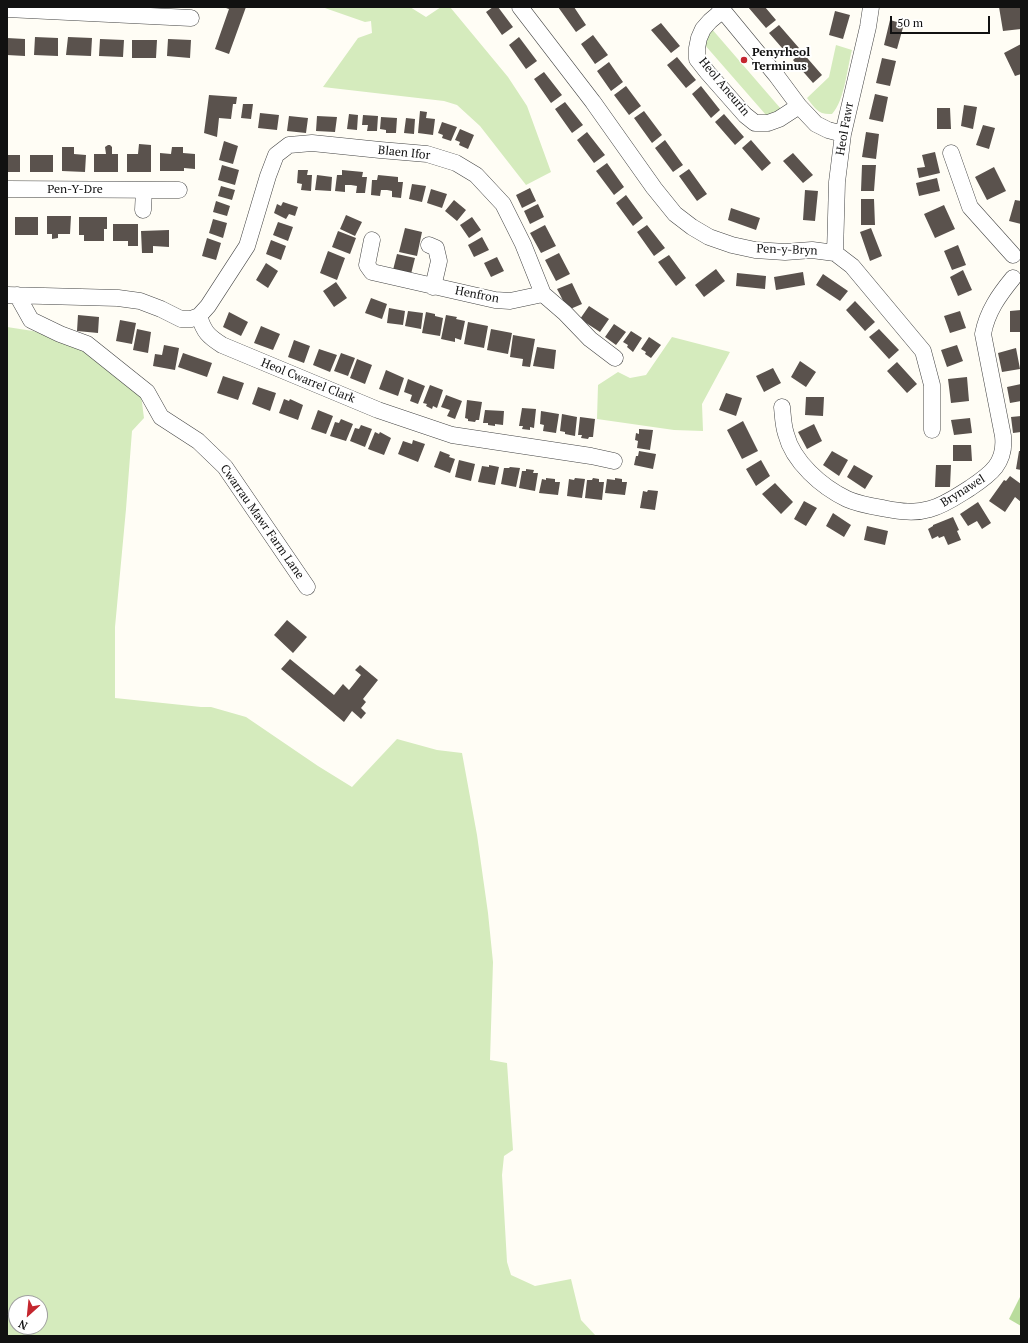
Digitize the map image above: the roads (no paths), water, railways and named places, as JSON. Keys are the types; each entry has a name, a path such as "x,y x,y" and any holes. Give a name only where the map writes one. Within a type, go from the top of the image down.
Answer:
{"street":[{"name":"Pen-y-Bryn","path":"520,7 675,214 692,227 709,237 732,245 755,250 785,252 812,250 835,253 852,266 923,351 932,385 932,430"},
{"name":"Heol Fawr","path":"835,253 837,182 843,134 868,27 870,7"},
{"path":"7,9 120,10 191,18"},
{"name":"Heol Aneurin","path":"799,106 780,119 768,123 755,123 745,115 708,73 697,59 699,38 703,29 722,9 776,75 799,106 816,124 828,130 843,134"},
{"name":"Blaen Ifor","path":"199,316 208,306 247,246 268,176 276,155 289,145 312,143 427,154 456,163 476,175 503,204 523,244 544,294 590,339 615,358"},
{"path":"951,154 970,207 1017,253 1010,260 1008,265 1008,271 1017,281"},
{"name":"Pen-Y-Dre","path":"7,189 179,190"},
{"path":"143,210 144,190"},
{"name":"Henfron","path":"372,240 367,265 372,272 495,300 510,301 544,294"},
{"path":"429,245 436,248 439,261 433,286"},
{"name":"Brynawel","path":"782,407 786,436 800,461 810,472 835,492 862,504 910,512 929,510 946,503 987,477 1001,458 1003,451 1003,436 983,334 985,325 995,302 1017,281"},
{"path":"12,295 118,298 140,301 181,319 191,320 199,316"},
{"name":"Cwarrau Mawr Farm Lane","path":"12,295 31,320 60,334 87,344 147,392 161,417 198,440 225,467 307,587"},
{"name":"Heol Cwarrel Clark","path":"199,316 206,332 210,337 222,345 378,410 452,435 591,456 614,462"}],"place":[{"name":"Penyrheol Terminus","path":"744,60"}]}
